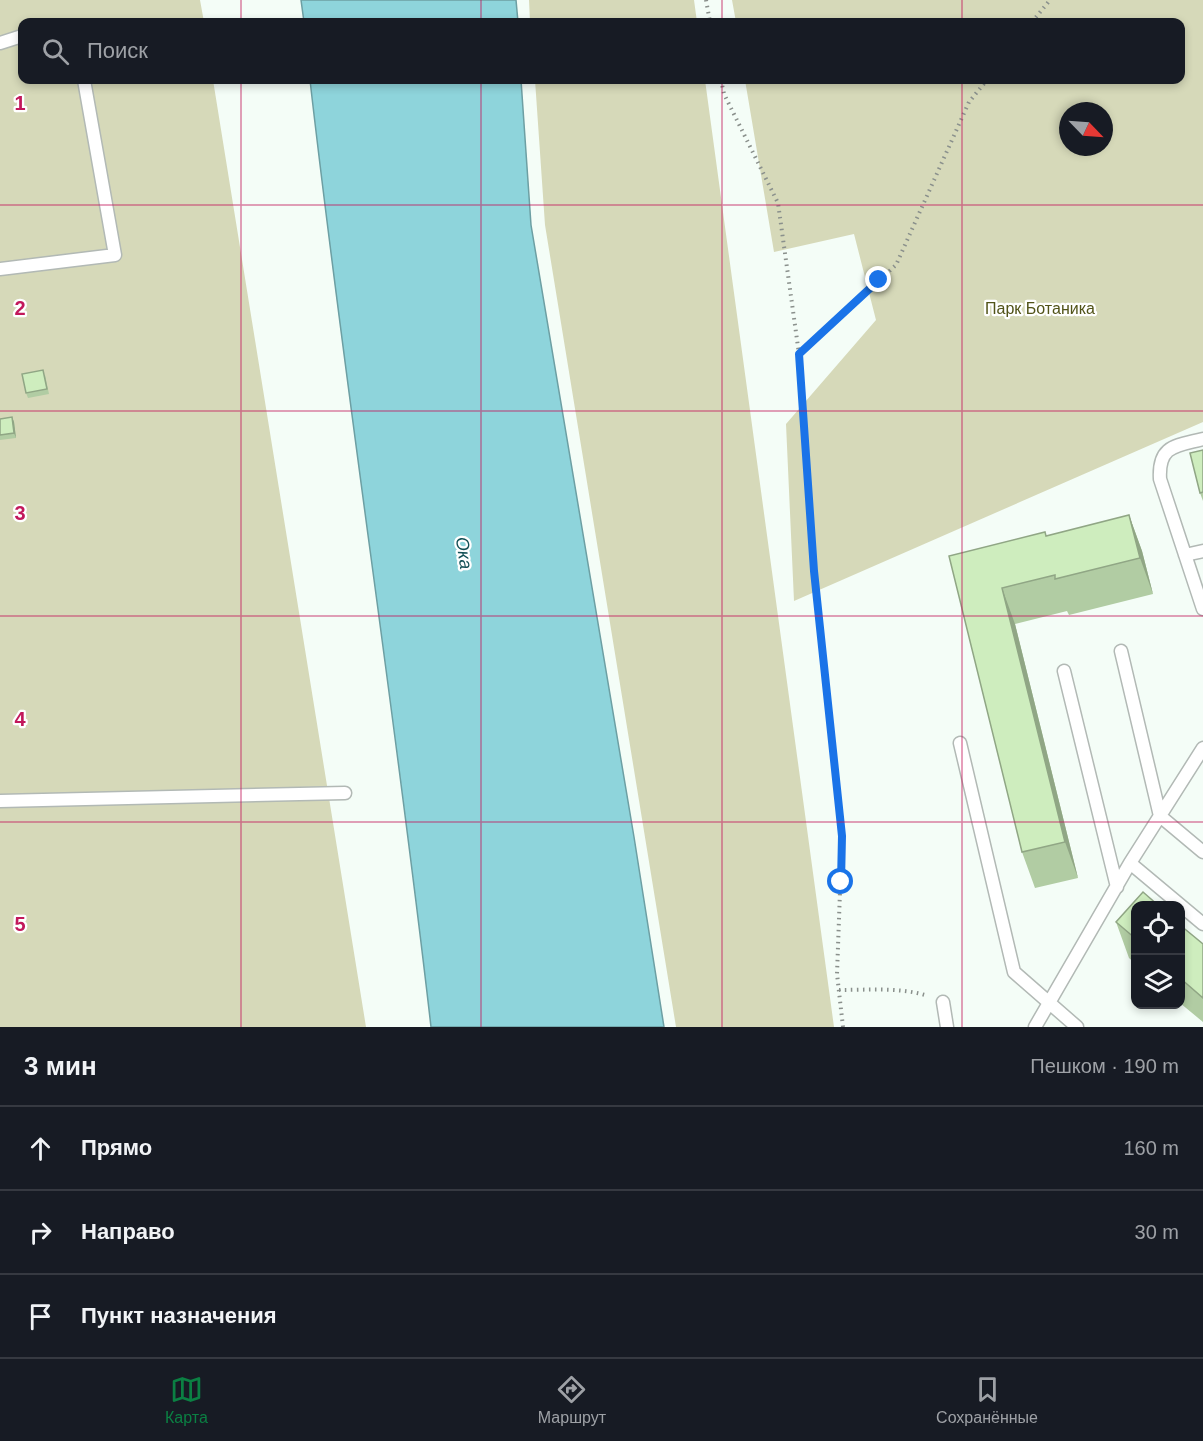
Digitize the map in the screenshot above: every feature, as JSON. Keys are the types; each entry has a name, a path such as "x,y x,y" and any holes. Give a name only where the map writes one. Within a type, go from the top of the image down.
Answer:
{"lane":[{"path":"0,43 18,37"},
{"path":"0,269 116,255 85,84"},
{"path":"1203,439 1177,446 1164,453 1159,465 1160,479 1203,609"},
{"path":"1185,555 1203,551"},
{"path":"1121,651 1160,816 1203,852"},
{"path":"1064,671 1117,887"},
{"path":"960,743 1014,972 1077,1027"},
{"path":"1035,1027 1130,863 1203,748"},
{"path":"0,801 345,793"},
{"path":"1130,863 1203,924"},
{"path":"943,1002 946,1027"}],"path":[{"path":"706,0 709,18"},
{"path":"1035,18 1050,0"},
{"path":"722,84 724,94 778,203 799,354 814,571 842,836 837,974 843,1027"},
{"path":"799,354 896,265 969,102 984,84"},
{"path":"839,990 919,993 943,1002"}],"green space":[{"path":"0,0 200,0 203,18 18,18 18,84 214,84 366,1027 0,1027"},
{"path":"529,0 694,0 696,18 530,18"},
{"name":"Парк Ботаника","path":"732,0 1203,0 1203,422 794,601 786,424 876,320 854,234 774,252 746,84 1185,84 1185,18 735,18"},
{"path":"535,84 706,84 834,1027 676,1027 545,225"}],"water":[{"path":"301,0 516,0 518,18 303,18"},
{"name":"Ока","path":"310,84 521,84 531,225 664,1027 431,1027"}],"building":[{"path":"43,370 47,389 26,393 22,374"},
{"path":"12,417 14,433 0,435 0,419"},
{"path":"1203,450 1203,492 1200,493 1190,453"},
{"path":"1129,515 1140,558 1055,579 1055,575 1002,588 1065,842 1022,852 949,556 1045,532 1046,536"},
{"path":"1143,892 1153,901 1135,901"},
{"path":"1131,905 1131,935 1116,922"},
{"path":"1185,929 1203,944 1203,998 1185,982"}],"route":[{"path":"841,882 842,836 814,571 799,354 879,280"}]}
